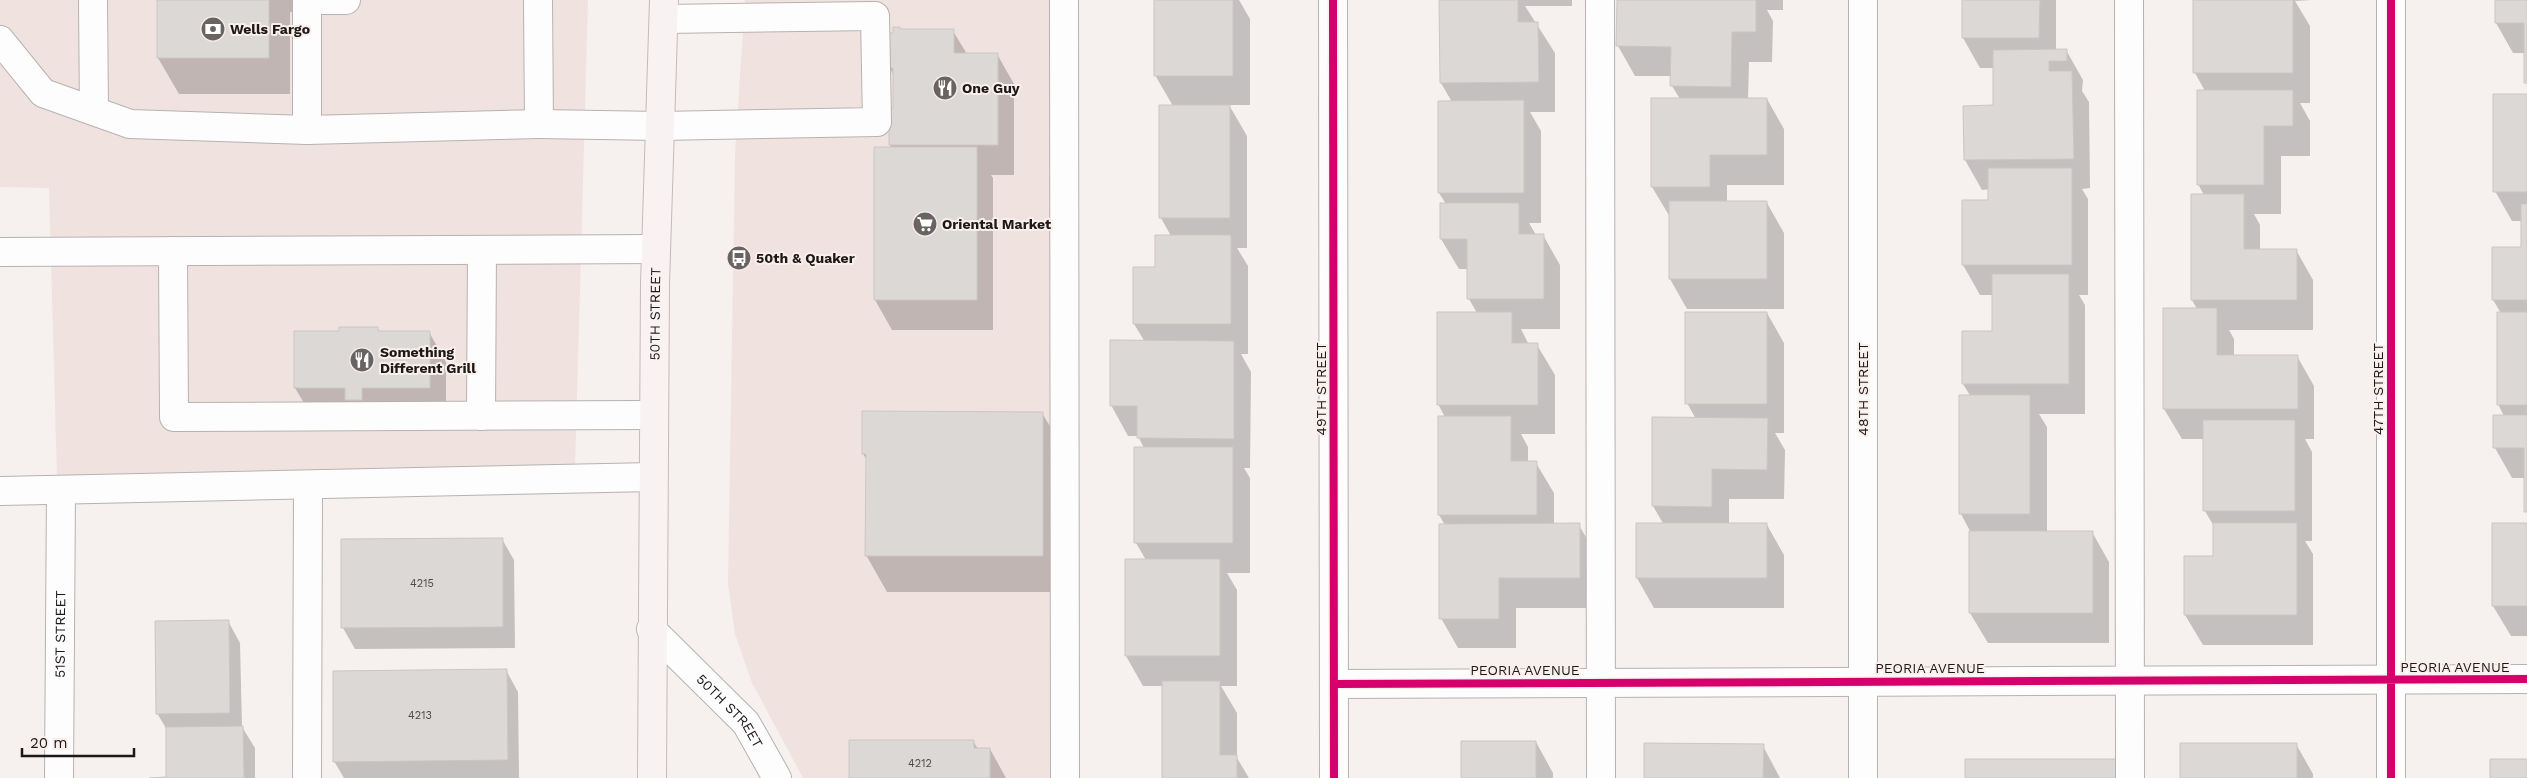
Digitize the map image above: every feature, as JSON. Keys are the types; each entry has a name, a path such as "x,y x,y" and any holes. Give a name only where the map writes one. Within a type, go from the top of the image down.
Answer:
{"main road":[{"name":"50TH STREET","path":"652,778 651,629 656,249 664,9"}],"street":[{"path":"93,0 94,112"},
{"path":"307,130 307,0 346,0"},
{"path":"538,0 540,124"},
{"path":"1064,0 1065,778"},
{"name":"49TH STREET","path":"1333,0 1334,778"},
{"path":"1600,0 1601,778"},
{"name":"48TH STREET","path":"1863,0 1863,778"},
{"path":"2129,0 2130,778"},
{"name":"47TH STREET","path":"2391,0 2391,778"},
{"path":"0,40 43,93 130,124 307,130 540,124 660,126 877,122 875,16 664,9"},
{"path":"0,252 656,249"},
{"path":"481,416 482,250"},
{"path":"173,251 174,417 654,415"},
{"path":"0,491 653,477"},
{"path":"307,778 308,485"},
{"name":"51ST STREET","path":"59,778 61,491"},
{"name":"50TH STREET","path":"651,629 746,723 778,778"},
{"name":"PEORIA AVENUE","path":"1334,684 2527,679"}],"shaded area":[{"path":"0,0 588,0 575,471 57,478 49,188 0,187"},
{"path":"745,0 1054,0 1056,778 803,778 752,683 735,634 728,584 735,154"}],"building":[{"name":"Wells Fargo","path":"157,0 269,0 269,58 157,58"},
{"path":"1154,0 1233,0 1233,76 1154,76"},
{"path":"1439,0 1518,0 1518,22 1538,22 1539,82 1440,83"},
{"path":"1617,0 1756,0 1756,32 1732,32 1731,87 1670,86 1671,47 1616,46"},
{"path":"1962,0 2040,0 2039,38 1962,38"},
{"path":"2193,0 2293,0 2293,73 2193,73"},
{"path":"2495,0 2527,0 2527,83 2524,83 2524,23 2495,23"},
{"name":"One Guy","path":"893,27 900,27 900,29 954,29 954,53 998,53 998,145 889,145 889,108 893,108 893,68 888,68 888,33 893,33"},
{"path":"2067,49 2067,61 2049,61 2049,71 2072,71 2074,159 1964,160 1963,106 1993,105 1993,50"},
{"path":"2197,90 2293,90 2293,126 2264,126 2264,185 2197,185"},
{"path":"2493,94 2527,94 2527,192 2493,192"},
{"path":"1651,98 1767,98 1767,155 1710,155 1710,187 1651,187"},
{"path":"1524,100 1524,193 1438,193 1438,101"},
{"path":"1159,105 1230,105 1230,218 1159,218"},
{"name":"Oriental Market","path":"874,147 977,147 977,300 874,300"},
{"path":"1988,168 2072,168 2072,265 1962,265 1962,200 1988,200"},
{"path":"2191,194 2244,194 2244,249 2297,249 2297,300 2191,300"},
{"path":"1669,201 1767,201 1767,279 1669,279"},
{"path":"1440,203 1519,203 1519,234 1544,234 1544,299 1467,299 1467,239 1440,239"},
{"path":"2521,204 2527,204 2527,300 2492,300 2492,247 2521,247"},
{"path":"1155,235 1231,235 1231,324 1133,324 1133,267 1155,267"},
{"path":"1992,274 2069,274 2069,384 1962,384 1962,331 1992,331"},
{"path":"2163,308 2217,308 2217,355 2298,355 2298,409 2163,409"},
{"path":"1437,312 1512,312 1512,343 1538,343 1538,405 1437,405"},
{"path":"1685,312 1767,312 1767,404 1685,404"},
{"path":"2497,312 2527,312 2527,405 2497,405"},
{"name":"Something Different Grill","path":"339,327 378,327 378,331 430,331 430,388 362,388 362,400 345,400 345,388 294,388 294,331 339,331"},
{"path":"1110,340 1234,341 1234,439 1137,438 1137,406 1110,406"},
{"path":"1959,395 2030,395 2030,514 1959,514"},
{"path":"862,411 1043,412 1043,556 865,556 866,454 862,454"},
{"path":"2493,415 2527,415 2527,512 2524,512 2524,448 2493,448"},
{"path":"1438,416 1511,416 1511,461 1537,461 1537,515 1438,515"},
{"path":"1652,417 1768,418 1767,470 1712,469 1712,507 1652,506"},
{"path":"2203,420 2295,420 2295,511 2203,511"},
{"path":"1134,447 1233,447 1233,543 1134,543"},
{"path":"1580,523 1580,578 1499,578 1499,619 1439,619 1439,524"},
{"path":"1636,523 1767,523 1767,578 1636,578"},
{"path":"2213,523 2297,523 2297,615 2184,615 2184,556 2213,556"},
{"path":"2492,523 2527,523 2527,606 2492,606"},
{"path":"1969,531 2093,531 2093,613 1969,613"},
{"path":"503,538 503,627 341,628 341,539"},
{"path":"1125,559 1220,559 1220,656 1125,656"},
{"path":"229,620 230,713 156,714 155,621"},
{"path":"507,669 508,760 333,762 333,671"},
{"path":"1162,681 1220,681 1220,755 1237,755 1237,778 1162,778"},
{"path":"243,726 244,778 149,778 166,777 166,727"},
{"path":"849,740 974,740 974,748 990,748 990,778 849,778"},
{"path":"1461,741 1536,741 1536,778 1461,778"},
{"path":"1644,743 1764,744 1763,778 1644,778"},
{"path":"2180,743 2297,743 2297,778 2180,778"},
{"path":"1965,759 2116,759 2116,778 1965,778"},
{"path":"2490,759 2527,759 2527,778 2490,778"}],"cycle path":[{"path":"1333,0 1334,778"},
{"path":"2391,0 2391,778"},
{"path":"1334,684 2527,679"}],"place":[{"name":"Wells Fargo","path":"213,29"},
{"name":"One Guy","path":"945,88"},
{"name":"Oriental Market","path":"925,224"},
{"name":"50th & Quaker","path":"739,258"},
{"name":"Something Different Grill","path":"362,360"}]}
